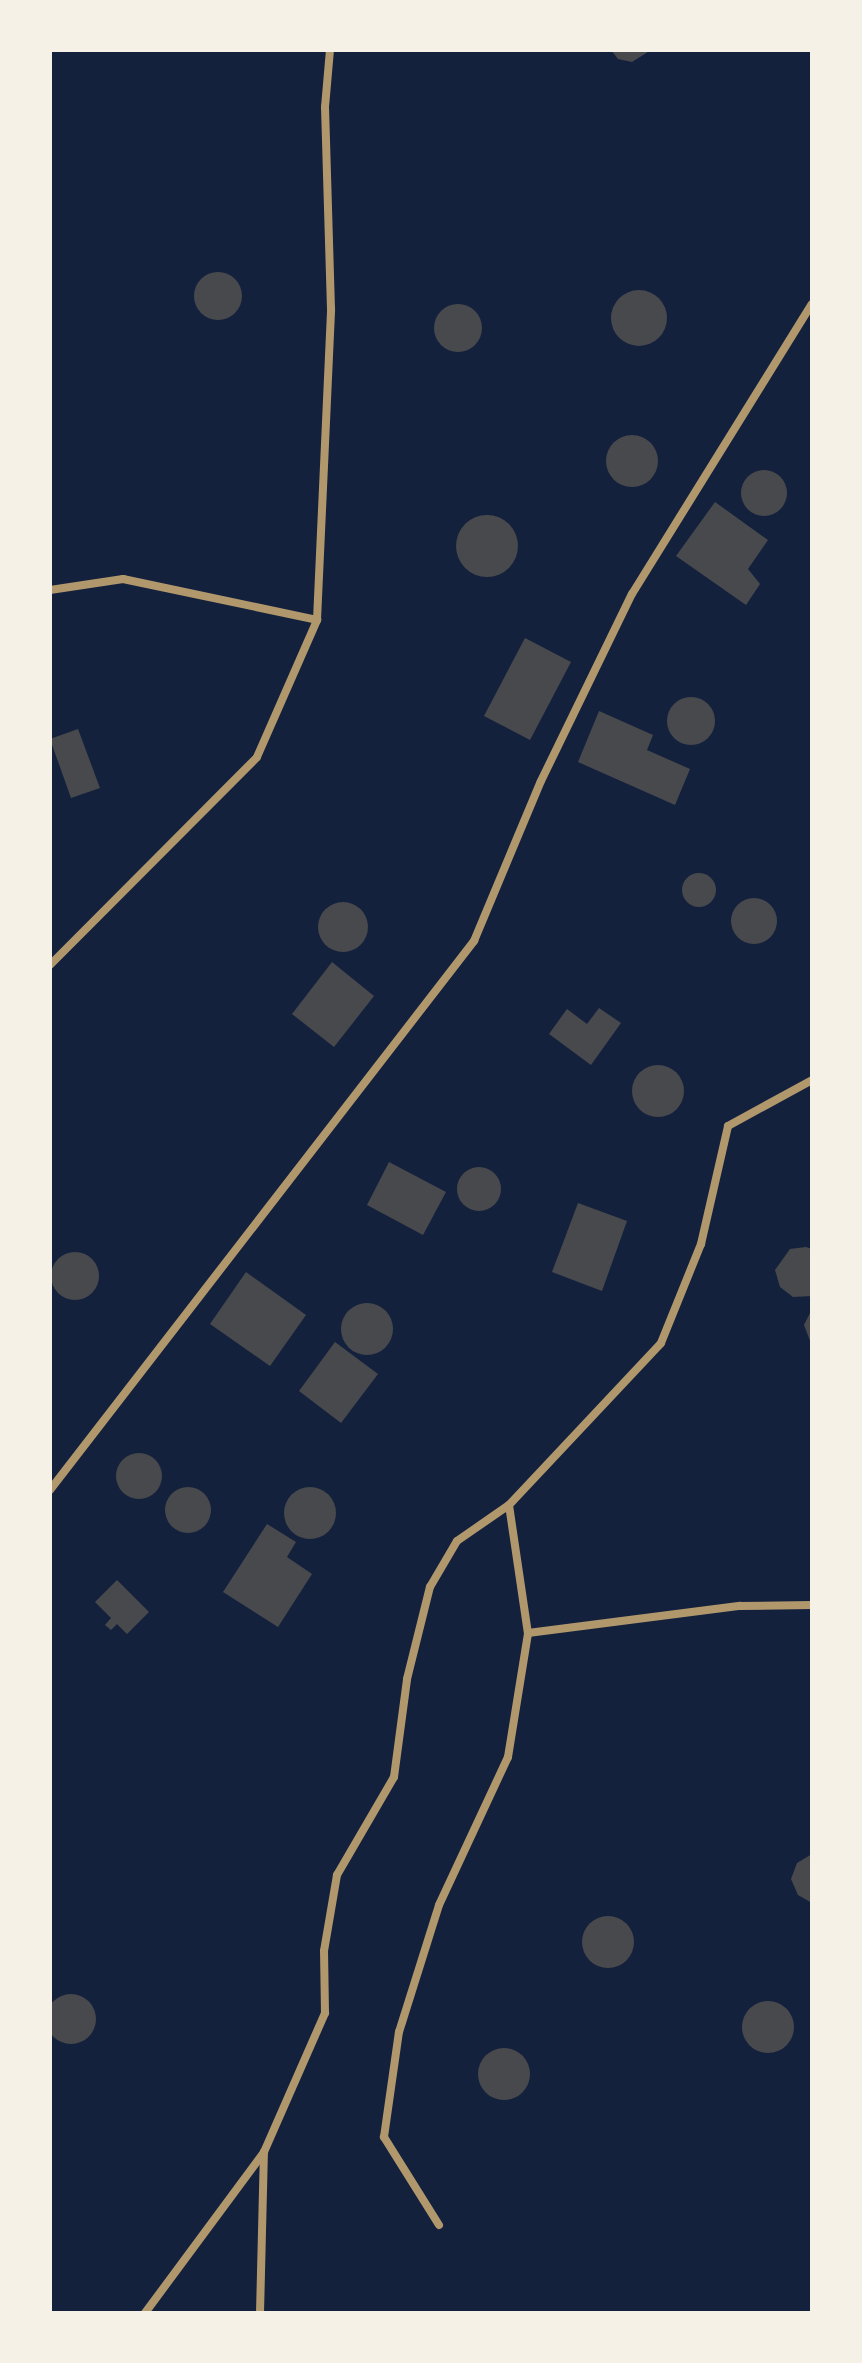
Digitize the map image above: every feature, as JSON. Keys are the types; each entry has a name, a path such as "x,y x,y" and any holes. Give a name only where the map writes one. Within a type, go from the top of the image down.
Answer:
{"street":[{"path":"50,965 257,757 317,620 331,309 325,107 330,50"},
{"path":"50,1490 474,941 541,781 632,594 812,304"},
{"path":"50,590 123,579 317,620"},
{"path":"145,2313 264,2152 305,2069 325,2013 324,1951 337,1875 394,1777 407,1679 430,1587 457,1541 509,1505 661,1343 701,1244 728,1126 812,1080"},
{"path":"439,2225 384,2137 399,2032 439,1905 508,1757 528,1633 509,1505"},
{"path":"528,1633 740,1606 812,1605"},
{"path":"260,2313 264,2152"}],"building":[{"path":"611,50 651,50 632,62 618,59"},
{"path":"218,272 235,279 242,296 235,313 218,320 201,313 194,296 201,279"},
{"path":"639,290 659,298 667,318 659,338 639,346 619,338 611,318 619,298"},
{"path":"458,304 475,311 482,328 475,345 458,352 441,345 434,328 441,311"},
{"path":"632,435 650,443 658,461 650,479 632,487 614,479 606,461 614,443"},
{"path":"764,470 780,477 787,493 780,509 764,516 748,509 741,493 748,477"},
{"path":"715,502 768,540 748,569 760,584 746,605 676,556"},
{"path":"487,515 509,524 518,546 509,568 487,577 465,568 456,546 465,524"},
{"path":"525,638 571,662 530,740 484,716"},
{"path":"691,697 708,704 715,721 708,738 691,745 674,738 667,721 674,704"},
{"path":"599,711 653,735 647,750 690,769 675,805 578,762"},
{"path":"78,729 100,788 71,798 50,739"},
{"path":"699,873 711,878 716,890 711,902 699,907 687,902 682,890 687,878"},
{"path":"754,898 770,905 777,921 770,937 754,944 738,937 731,921 738,905"},
{"path":"343,902 361,909 368,927 361,945 343,952 325,945 318,927 325,909"},
{"path":"332,962 374,996 334,1047 292,1014"},
{"path":"599,1008 621,1023 591,1065 549,1034 567,1009 587,1024"},
{"path":"658,1065 676,1073 684,1091 676,1109 658,1117 640,1109 632,1091 640,1073"},
{"path":"389,1162 446,1192 423,1235 367,1205"},
{"path":"479,1167 494,1174 501,1189 494,1204 479,1211 464,1204 457,1189 464,1174"},
{"path":"578,1203 627,1221 602,1291 552,1272"},
{"path":"790,1249 812,1249 812,1296 793,1297 780,1287 775,1270"},
{"path":"75,1252 92,1259 99,1276 92,1293 75,1300 58,1293 51,1276 58,1259"},
{"path":"246,1272 306,1315 270,1366 210,1324"},
{"path":"367,1303 385,1311 393,1329 385,1347 367,1355 349,1347 341,1329 349,1311"},
{"path":"812,1309 812,1346 804,1325"},
{"path":"335,1342 378,1374 341,1423 299,1391"},
{"path":"139,1453 155,1460 162,1476 155,1492 139,1499 123,1492 116,1476 123,1460"},
{"path":"188,1487 204,1494 211,1510 204,1526 188,1533 172,1526 165,1510 172,1494"},
{"path":"310,1487 328,1495 336,1513 328,1531 310,1539 292,1531 284,1513 292,1495"},
{"path":"267,1524 296,1542 287,1557 312,1574 278,1627 223,1592"},
{"path":"117,1580 149,1612 127,1634 117,1624 111,1630 105,1625 111,1618 95,1602"},
{"path":"812,1854 812,1903 798,1895 791,1879 797,1863"},
{"path":"608,1916 626,1924 634,1942 626,1960 608,1968 590,1960 582,1942 590,1924"},
{"path":"71,1994 88,2002 96,2019 88,2036 71,2044 54,2036 46,2019 54,2002"},
{"path":"768,2001 786,2009 794,2027 786,2045 768,2053 750,2045 742,2027 750,2009"},
{"path":"504,2048 522,2056 530,2074 522,2092 504,2100 486,2092 478,2074 486,2056"}]}
